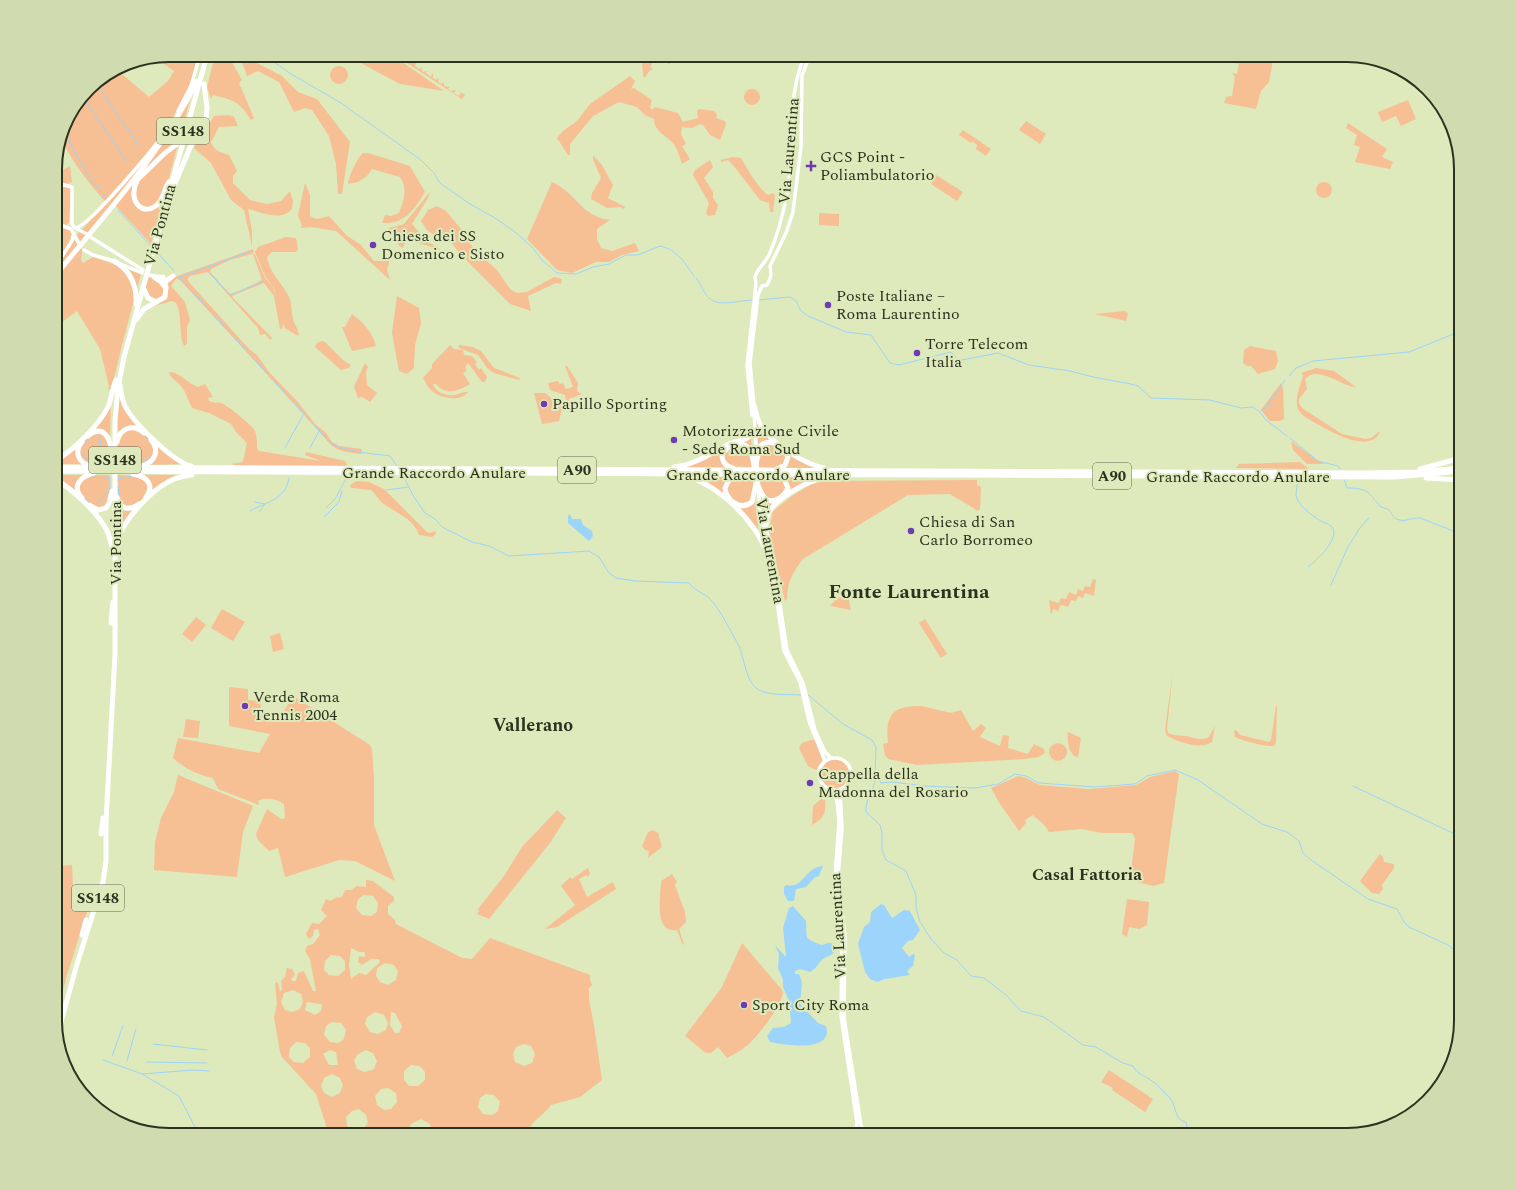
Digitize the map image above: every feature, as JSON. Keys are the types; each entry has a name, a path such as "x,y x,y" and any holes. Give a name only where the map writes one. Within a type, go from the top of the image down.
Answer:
{"highway":[{"name":"SS148","path":"197,81 204,62"},
{"name":"Via Pontina","path":"156,232 205,62"},
{"path":"185,140 196,132 203,121 205,113 204,84 206,62"},
{"path":"62,267 143,167 173,126 197,81"},
{"name":"Via Pontina","path":"113,452 116,407 121,369 169,182 197,81"},
{"path":"161,218 192,143 206,122 207,109 204,84"},
{"path":"62,271 138,178 168,150 178,144"},
{"path":"143,167 144,160"},
{"path":"138,178 133,190 133,197 138,205 145,208 152,208 159,203 169,182"},
{"path":"114,261 123,267 132,278 136,292 136,304"},
{"path":"132,328 142,310 164,298 166,290 163,279 174,276"},
{"path":"154,277 163,283 166,290"},
{"path":"143,283 148,298 158,302"},
{"name":"Via Pontina","path":"62,1018 104,873 114,684 115,587 112,407 116,380 143,283"},
{"path":"121,369 122,398 132,417 179,462 214,470"},
{"path":"62,455 79,442 100,419 110,401 116,380"},
{"path":"754,405 757,418 764,430 800,459 819,467 849,471"},
{"path":"113,452 119,435 125,429 136,428 147,435 155,445 155,456 147,464 131,468"},
{"path":"104,469 88,465 81,461 77,453 80,445 90,434 100,432 109,438 113,452"},
{"path":"644,470 677,467 691,464 732,443 747,439 753,433"},
{"path":"757,460 759,448 765,442 775,443 786,453 788,460 784,466 763,473"},
{"path":"737,444 748,446 752,454 749,473 726,465 722,458 725,450 737,444"},
{"path":"1398,473 1431,467 1454,460"},
{"name":"Grande Raccordo Anulare","path":"62,467 121,470 644,470 749,473"},
{"name":"Grande Raccordo Anulare","path":"121,470 131,468 214,470"},
{"path":"104,469 82,478 78,485 78,493 90,506 100,510 109,505 114,490"},
{"name":"Grande Raccordo Anulare","path":"62,471 104,469"},
{"name":"Grande Raccordo Anulare","path":"408,471 668,474 849,471 1398,473 1454,469"},
{"path":"114,490 118,503 128,509 135,507 149,493 149,483 145,477 121,470"},
{"path":"114,552 120,533 126,522 162,485 184,476 214,470"},
{"name":"Grande Raccordo Anulare","path":"763,473 843,475 1411,476 1454,472"},
{"path":"749,473 731,479 726,485 726,494 736,504 744,506 752,503 757,484"},
{"path":"757,484 762,495 769,501 776,500 787,491 788,485 784,479 763,473"},
{"path":"668,474 697,479 715,489 750,523 769,553"},
{"path":"769,553 766,523 773,506 812,481 843,475"},
{"path":"1411,476 1454,479"},
{"path":"62,485 74,494 101,522 108,532 114,552"},
{"path":"115,587 118,617"},
{"path":"111,623 115,587"},
{"name":"Via Pontina","path":"62,1009 81,940 102,874 104,815 110,755"},
{"path":"101,834 104,815"},
{"path":"81,940 86,920"}],"main road":[{"path":"76,228 92,216 144,160 167,129 192,84 198,62"},
{"name":"Via Laurentina","path":"802,62 798,72 794,92 788,192 777,236 762,268 756,274 756,299 750,366 757,460 758,519 769,553 783,646 787,658 799,679 815,730 826,753 831,758"},
{"name":"Via Laurentina","path":"757,484 749,473 753,433 747,365 756,299 762,286 768,283 771,276 770,264 788,226 794,205 801,146 802,76 807,62"},
{"path":"62,185 68,185 73,190 72,223 76,228 87,234"},
{"path":"62,226 69,228 74,233 79,244"},
{"path":"62,256 72,240 74,233"},
{"path":"84,250 93,255 143,272 92,238"},
{"path":"127,266 130,262"},
{"path":"762,268 770,271"},
{"path":"148,274 163,279 154,277 148,274"},
{"path":"756,284 762,286"},
{"name":"Via Laurentina","path":"805,695 809,721 825,761"},
{"path":"831,758 842,759 850,769 849,782 840,789 834,790 824,785 819,779 820,768 825,761 831,758"},
{"name":"Via Laurentina","path":"840,789 842,829 838,877 845,936 845,1026 860,1124 862,1128"},
{"name":"Via Laurentina","path":"834,790 837,798 839,818 835,877 842,938 842,1034 856,1112 857,1128"}],"shaded area":[{"path":"169,62 196,62 193,76 184,96 162,134 105,201 87,180 65,145 73,121 88,98 98,88 121,73 149,97 168,81 174,71 164,64"},
{"path":"213,62 232,62 242,80 239,83 254,118 251,120 239,105 231,100 213,95 211,99 207,87"},
{"path":"242,62 255,62 282,76 298,92 317,99 350,142 342,194 338,194 336,164 329,136 312,110 305,108 294,112 279,82 258,71 247,76"},
{"path":"359,62 402,62 444,91 400,84"},
{"path":"406,62 416,63 415,66 419,69 421,67 423,72 427,71 426,73 431,77 431,74 433,74 433,78 436,80 438,78 439,83 442,84 444,82 444,86 450,87 448,89 451,91 456,90 454,93 459,96 461,92 465,95 462,99"},
{"path":"642,62 653,62 650,67 653,69 649,71 645,78 643,76"},
{"path":"1229,62 1273,62 1269,82 1261,91 1256,109 1224,103 1226,97 1232,96 1235,77 1232,73 1237,74 1239,64"},
{"path":"339,66 345,69 348,75 345,81 339,84 333,81 330,75 333,69"},
{"path":"630,76 635,81 631,89 634,88 652,100 650,107 652,110 655,107 678,113 683,122 698,118 697,111 699,109 714,111 717,114 716,118 725,121 726,124 720,140 710,135 703,125 700,124 692,128 682,127 681,134 686,144 682,146 690,159 682,164 675,146 659,131 654,119 645,115 637,107 619,102 593,116 570,144 570,155 568,155 557,138 563,131 577,121 590,104"},
{"path":"749,89 755,89 760,94 758,103 755,105 749,105 744,100 744,94"},
{"path":"187,96 190,100 151,244 114,204 82,245 77,235 135,172 166,134"},
{"path":"1408,100 1416,119 1401,126 1396,116 1382,122 1378,112"},
{"path":"229,115 234,117 238,126 219,127 211,142 212,145 220,152 229,155 237,171 233,176 233,183 250,200 267,204 281,201 290,191 293,201 292,209 282,215 276,216 248,209 252,231 252,246 244,210 231,200 211,163 194,148 214,116"},
{"path":"1026,121 1046,134 1040,144 1019,130"},
{"path":"1348,123 1387,149 1382,157 1393,162 1390,169 1355,162 1360,147 1354,145 1357,135 1346,128"},
{"path":"963,130 991,149 986,156 976,149 977,145 972,141 971,143 959,135"},
{"path":"363,153 368,153 410,166 425,192 417,205 408,215 397,221 382,223 385,215 391,216 399,213 404,199 405,190 400,177 372,169 367,176 358,182 348,184 354,167"},
{"path":"593,155 602,165 613,185 608,198 625,207 624,209 620,207 607,208 591,199 592,193 601,178 593,159"},
{"path":"732,157 741,158 761,189 768,195 773,193 775,195 773,212 770,212 769,203 760,200 728,160 721,162 721,160"},
{"path":"710,160 713,167 704,178 713,192 713,198 718,205 715,215 708,216 706,213 709,203 693,175 695,170"},
{"path":"70,166 72,182 68,184 62,183 62,170"},
{"path":"936,175 963,192 957,201 931,184"},
{"path":"552,182 568,192 592,214 600,218 610,220 597,229 597,239 601,248 612,251 635,243 639,251 622,255 609,262 596,262 572,273 557,270 527,239"},
{"path":"1321,182 1327,182 1332,187 1330,196 1327,198 1321,198 1316,193 1316,187"},
{"path":"305,183 310,195 310,216 317,219 329,216 347,236 361,245 374,261 390,259 387,270 390,280 336,231 311,227 300,228 302,226 298,215"},
{"path":"62,186 70,188 71,190 69,222 66,225 62,224"},
{"path":"430,192 412,224 426,240 441,250 406,239 403,248 399,246 389,228 404,224"},
{"path":"437,206 446,211 461,229 463,236 480,255 497,270 510,289 517,293 527,292 554,277 562,279 561,284 556,283 528,296 531,311 510,304 460,254 452,243 440,240 426,229 421,221 428,210"},
{"path":"819,213 839,214 839,226 819,225"},
{"path":"62,226 68,228 72,233 68,245 62,254"},
{"path":"286,237 296,238 298,249 296,252 272,252 267,257 270,267 289,298 298,336 285,328 283,324 282,329 280,329 274,296 264,283 232,297 272,338 270,340 265,334 260,335 258,328 208,272 190,276 188,281 249,349 257,355 269,372 297,401 315,424 326,433 332,442 339,446 362,449 361,454 342,451 334,447 180,280 176,279 171,286 185,302 190,320 187,326 187,344 184,346 182,341 179,313 176,303 172,301 155,306 166,297 168,292 167,282 172,278 253,249 254,252 252,254 230,260 211,269 210,272 230,294 239,292 262,280 253,254 255,254 265,278 273,287 277,301 274,288 265,276 255,252 258,247"},
{"path":"74,239 82,250 81,260 83,263 93,257 141,274 111,390 108,389 109,386 100,349 77,311 62,322 62,258"},
{"path":"150,277 160,282 164,288 162,295 158,299 153,299 145,291 147,279"},
{"path":"397,296 419,308 421,323 415,345 414,368 407,374 399,371 392,333"},
{"path":"1125,311 1128,313 1126,321 1095,314"},
{"path":"352,314 367,328 375,341 376,346 352,351 342,327 345,327"},
{"path":"322,341 325,342 344,361 351,365 349,368 341,370 315,347 317,343"},
{"path":"450,345 454,349 463,350 464,355 472,356 477,362 475,364 479,370 481,368 487,377 485,382 482,382 468,363 465,368 467,371 463,373 470,384 461,389 448,391 440,388 436,384 433,384 436,390 448,395 468,392 455,398 438,395 429,388 423,378 432,368 432,364"},
{"path":"459,345 473,347 481,351 494,368 520,378 519,380 494,373 488,369 478,355 459,348"},
{"path":"1250,346 1276,351 1278,361 1275,369 1258,374 1251,366 1247,366 1243,363 1244,350"},
{"path":"365,363 368,367 366,372 367,385 377,393 370,402 362,397 358,398 354,387"},
{"path":"565,366 567,366 578,383 577,391 582,394 569,399 567,405 562,409 559,421 542,424 534,393 545,393 556,404 564,404 566,400 565,395 550,390 548,383 558,381 560,384 563,383 566,389 573,387"},
{"path":"1316,368 1334,371 1356,387 1344,384 1323,375 1310,375 1305,379 1307,389 1299,399 1299,403 1302,408 1342,434 1365,439 1371,438 1380,431 1376,438 1369,441 1351,440 1323,428 1301,414 1298,409 1297,400 1303,375 1301,373"},
{"path":"169,372 173,372 198,387 205,384 213,397 208,398 209,401 221,403 240,416 253,428 256,433 257,448 259,451 321,461 305,455 306,452 345,461 347,464 346,466 231,464 243,462 247,443 236,432 231,424 209,413 192,408 184,390"},
{"path":"1281,383 1283,388 1284,419 1279,421 1270,421 1261,410"},
{"path":"119,394 122,402 144,430 128,427 122,429 116,435"},
{"path":"111,400 110,438 106,433 90,432"},
{"path":"756,418 767,432 782,446 814,468 783,468 788,458 773,441 758,449"},
{"path":"131,428 142,432 153,443 153,456 145,463 119,462 117,460 117,446 120,435"},
{"path":"95,432 104,434 110,448 109,465 89,463 79,456 81,445"},
{"path":"751,437 752,451 736,443 726,448 722,452 727,468 686,467 733,443"},
{"path":"1291,441 1318,461 1325,464 1307,464 1293,450"},
{"path":"736,444 748,447 753,467 728,466 723,456 728,448"},
{"path":"775,444 786,454 785,463 778,468 759,467 758,455 761,446"},
{"path":"157,445 182,464 147,465 154,461"},
{"path":"77,446 83,465 62,464 62,458"},
{"path":"1300,462 1309,469 1236,468 1239,464"},
{"path":"62,475 83,475 77,482 77,492 62,482"},
{"path":"94,475 109,475 110,497 107,505 103,508 95,507 80,495 80,481"},
{"path":"117,475 139,476 148,484 146,494 138,503 125,506 118,497 117,486 119,484 117,483"},
{"path":"145,475 175,475 161,484 148,496 149,480"},
{"path":"694,477 730,477 724,486 737,506 755,500 759,535 717,489"},
{"path":"784,477 818,477 775,503 765,528 763,522 761,496 768,502 786,494"},
{"path":"736,478 753,478 753,499 743,506 729,496 726,485"},
{"path":"760,478 779,478 787,485 783,495 769,500 760,489"},
{"path":"977,480 977,485 981,487 980,509 978,511 950,494 908,495 803,559 791,578 788,587 787,599 785,601 769,531 773,511 792,496 811,484 828,481"},
{"path":"357,481 369,482 384,489 427,532 430,533 436,531 436,534 432,537 419,535 417,529 409,520 382,503 371,490 351,488 350,485"},
{"path":"117,502 120,506 136,508 117,535"},
{"path":"1093,579 1096,580 1094,596 1085,593 1083,598 1078,596 1076,601 1071,600 1068,607 1062,605 1058,611 1053,609 1051,615 1049,600 1059,603 1061,598 1066,599 1069,592 1076,595 1078,589 1083,591 1085,586 1090,587"},
{"path":"848,596 851,610 830,606 837,598"},
{"path":"222,609 245,622 233,641 211,628"},
{"path":"196,617 206,625 192,642 182,634"},
{"path":"925,619 947,654 941,658 919,623"},
{"path":"280,633 284,649 273,652 270,636"},
{"path":"1173,670 1167,729 1168,733 1205,739 1208,738 1215,726 1212,742 1196,745 1183,743 1167,736 1165,730"},
{"path":"229,687 248,689 248,700 260,701 262,714 281,714 278,721 293,696 370,745 372,749 374,779 374,825 395,881 355,861 339,860 285,877 278,848 269,851 258,840 256,834 267,809 281,819 285,818 284,804 268,799 258,801 259,805 218,789 213,778 192,771 173,758 178,738 259,753 270,734 229,726"},
{"path":"911,706 921,706 951,713 961,710 973,731 981,724 986,728 980,737 1000,746 1003,735 1009,736 1008,748 1028,754 1034,744 1044,749 1045,753 1038,757 1025,759 917,765 888,759 885,755 883,744 888,743 888,725 893,714 897,710"},
{"path":"1276,706 1276,742 1274,746 1266,746 1235,737 1234,731 1236,730 1240,735 1269,742 1271,740"},
{"path":"186,719 200,721 198,738 183,737"},
{"path":"1068,732 1081,738 1078,758 1072,754 1070,750 1068,743"},
{"path":"815,740 823,759 816,770 808,766 799,748 802,743"},
{"path":"1058,743 1064,746 1067,752 1064,758 1058,761 1052,758 1049,752 1052,746"},
{"path":"835,758 845,763 850,773 845,783 835,788 825,783 820,773 825,763"},
{"path":"1175,771 1179,774 1164,883 1153,886 1130,880 1135,838 1132,833 1102,833 1081,829 1049,832 1033,815 1025,820 1026,823 1019,831 991,788 1018,776 1040,785 1089,789 1136,785 1150,777"},
{"path":"178,775 253,806 243,832 237,877 154,870 155,842 161,818 174,792"},
{"path":"821,799 825,800 825,809 822,818 812,825 813,806"},
{"path":"557,810 566,818 550,843 489,919 477,914 479,911 478,909 504,876 522,847"},
{"path":"653,830 658,833 662,847 648,858 649,851 645,850 642,846 648,832"},
{"path":"1380,854 1383,857 1384,862 1394,864 1394,868 1382,885 1383,889 1379,894 1372,893 1360,881"},
{"path":"72,865 73,886 88,888 93,893 62,994 62,866"},
{"path":"588,868 590,873 588,877 586,875 579,879 587,897 613,882 616,889 557,927 545,929 575,905 561,886 570,877 572,879"},
{"path":"672,874 677,882 675,885 685,912 686,922 679,929 684,944 683,945 677,930 669,929 664,926 661,920 661,881"},
{"path":"366,880 373,881 394,897 394,901 388,906 388,914 395,920 396,924 462,958 472,959 490,938 590,975 592,985 589,988 589,1000 602,1080 580,1097 551,1105 530,1128 430,1128 430,1124 421,1119 411,1124 409,1128 364,1128 368,1123 366,1115 359,1109 352,1111 346,1117 347,1126 350,1128 326,1128 316,1094 282,1057 280,1052 274,1017 277,1004 275,982 278,983 280,992 282,989 281,981 285,977 287,968 292,969 295,975 291,979 292,981 296,981 298,973 304,971 313,991 316,991 310,959 305,951 307,946 313,944 320,935 318,929 314,930 313,936 309,939 306,934 312,923 319,924 327,916 321,910 326,899 330,901 335,898 342,897 345,890 351,890 357,886 366,887","holes":["364,895 373,896 378,903 377,912 371,916 362,915 356,908 358,899","351,948 359,952 365,952 365,957 359,956 358,962 362,965 371,959 379,959 380,962 366,975 359,973 351,979 349,965","331,955 340,956 345,961 345,970 338,976 329,975 324,970 325,961","385,963 394,965 398,971 396,980 388,985 380,982 376,976 377,968","293,990 301,994 303,1002 300,1009 292,1012 285,1010 281,1002 284,993","307,1002 321,1004 321,1011 315,1015 305,1010","375,1012 384,1015 388,1023 386,1030 378,1034 370,1032 365,1024 367,1017","391,1012 395,1013 402,1026 399,1033 395,1033 390,1025","332,1022 341,1023 346,1030 344,1039 338,1043 330,1042 324,1035 326,1026","296,1042 305,1043 310,1048 310,1057 303,1063 294,1062 289,1057 290,1048","524,1044 531,1046 535,1054 532,1063 524,1066 515,1062 513,1054 516,1047","330,1050 336,1052 338,1065 329,1065 323,1054","366,1050 373,1053 377,1061 374,1069 365,1072 357,1069 354,1060 358,1054","411,1065 420,1066 425,1072 425,1080 418,1086 409,1086 404,1080 404,1071","332,1074 340,1078 343,1085 340,1093 332,1097 324,1093 321,1086 324,1078","388,1088 396,1093 397,1102 391,1109 384,1110 377,1105 375,1096 381,1089","486,1094 494,1095 500,1102 498,1111 492,1115 483,1114 478,1107 480,1098"]},
{"path":"1127,899 1149,902 1147,925 1139,929 1129,927 1127,937 1122,934"},
{"name":"Sport City Roma","path":"742,943 783,991 782,997 775,1011 758,1034 746,1047 727,1058 718,1047 711,1053 706,1053 685,1036 722,987"},
{"path":"1109,1070 1153,1099 1145,1112 1112,1090 1113,1088 1101,1082"}],"water":[{"path":"570,514 572,519 581,519 583,525 592,531 593,536 589,541 568,523 568,516"},
{"path":"823,866 819,876 814,878 806,887 796,889 794,901 788,901 784,894 784,887 786,885 797,884 811,870"},
{"path":"881,904 884,905 892,918 904,910 910,911 920,930 913,940 908,941 902,948 909,957 913,954 915,955 913,966 907,971 910,975 885,979 877,982 870,979 865,972 858,944 864,927 870,922 871,912"},
{"path":"793,906 806,921 807,936 809,940 822,945 832,943 836,950 833,954 822,960 810,972 800,969 795,971 795,974 799,974 802,982 800,1004 818,1023 826,1026 826,1035 823,1040 815,1044 786,1045 770,1042 767,1036 773,1028 784,1027 791,1023 789,1001 783,987 783,980 778,968 779,954 775,945 786,957 783,928 789,908"}],"waterway":[{"path":"274,62 291,74 341,103 421,160 434,173 440,183 515,232 557,273 576,274 593,267 609,264 626,255 638,255 660,246 670,249 682,259 694,276"},
{"path":"99,87 135,140"},
{"path":"86,101 127,162"},
{"path":"67,136 82,165 106,198"},
{"path":"136,142 139,146"},
{"path":"118,210 150,245"},
{"path":"156,251 174,271"},
{"path":"180,277 251,251"},
{"path":"206,269 230,295 261,282"},
{"path":"179,277 329,442 336,446 351,450 390,456 397,466"},
{"path":"696,278 710,299 719,303 753,300"},
{"path":"758,300 790,297 796,301 801,311 808,316 846,332 871,335 890,363 899,365 951,352 957,359 962,360 998,353 1029,365 1070,371 1138,386 1151,398 1210,400 1241,408 1252,407 1260,412 1266,420 1287,436"},
{"path":"1289,376 1296,368 1313,361 1409,352 1454,334"},
{"path":"1261,411 1269,404 1285,380"},
{"path":"285,448 303,415"},
{"path":"310,448 319,431"},
{"path":"99,433 103,458"},
{"path":"145,435 149,440"},
{"path":"84,443 88,438"},
{"path":"1290,438 1318,461 1338,466 1340,469"},
{"path":"81,448 82,455 86,459 103,460"},
{"path":"109,451 109,459"},
{"path":"123,465 123,463 143,461 150,458"},
{"path":"402,474 414,497 425,513 435,519 442,527 472,542 489,546 509,556 589,551 599,557 609,573 616,578 635,581 689,583 710,599 722,615 739,646 748,676 754,686 763,692 801,695"},
{"path":"117,479 132,476"},
{"path":"89,477 110,478"},
{"path":"110,477 110,490"},
{"path":"250,511 280,496 284,491 289,478"},
{"path":"326,508 335,499 346,479"},
{"path":"1344,479 1347,488 1364,490 1381,507 1390,510 1396,519 1406,520 1420,518 1454,531"},
{"path":"1298,482 1296,495 1299,503 1322,522 1331,526 1334,532 1333,537 1326,549 1308,567"},
{"path":"118,486 119,497"},
{"path":"386,490 409,487"},
{"path":"99,502 109,490"},
{"path":"324,517 339,502 342,491"},
{"path":"137,503 145,495"},
{"path":"84,498 89,503"},
{"path":"255,502 265,504 259,512"},
{"path":"1331,585 1347,549 1359,529 1369,518"},
{"path":"808,695 843,724 872,740 876,747 875,775 881,783 892,782 924,786 975,788 998,784 1015,774 1026,776 1039,783 1095,787 1135,784 1147,776 1175,770 1198,780 1262,824 1287,832 1299,841 1303,853 1311,860 1368,899 1397,909 1404,922 1409,927 1450,946 1454,950"},
{"path":"876,779 868,800 866,812 880,825 882,833 882,850 886,860 906,871 916,895 916,908 920,922 931,939 944,953 957,960 971,976 984,978 1005,994 1021,1011 1044,1017 1083,1045 1096,1047 1123,1063 1133,1066 1139,1073 1157,1085 1170,1098 1179,1119 1186,1122 1187,1128"},
{"path":"1353,786 1454,834"},
{"path":"112,1056 123,1026"},
{"path":"127,1061 136,1029"},
{"path":"153,1044 207,1050"},
{"path":"103,1060 142,1074 193,1070 210,1071"},
{"path":"147,1062 207,1063"},
{"path":"142,1074 179,1096 195,1128"}],"place":[{"name":"GCS Point - Poliambulatorio","path":"811,166"},
{"name":"Chiesa dei SS Domenico e Sisto","path":"373,245"},
{"name":"Poste Italiane – Roma Laurentino","path":"828,305"},
{"name":"Torre Telecom Italia","path":"917,353"},
{"name":"Papillo Sporting","path":"544,404"},
{"name":"Motorizzazione Civile - Sede Roma Sud","path":"674,440"},
{"name":"Chiesa di San Carlo Borromeo","path":"911,531"},
{"name":"Verde Roma Tennis 2004","path":"245,706"},
{"name":"Cappella della Madonna del Rosario","path":"810,783"},
{"name":"Sport City Roma","path":"744,1005"}],"district":[{"name":"Fonte Laurentina","path":"909,592"},
{"name":"Vallerano","path":"533,725"},
{"name":"Casal Fattoria","path":"1087,875"}]}
